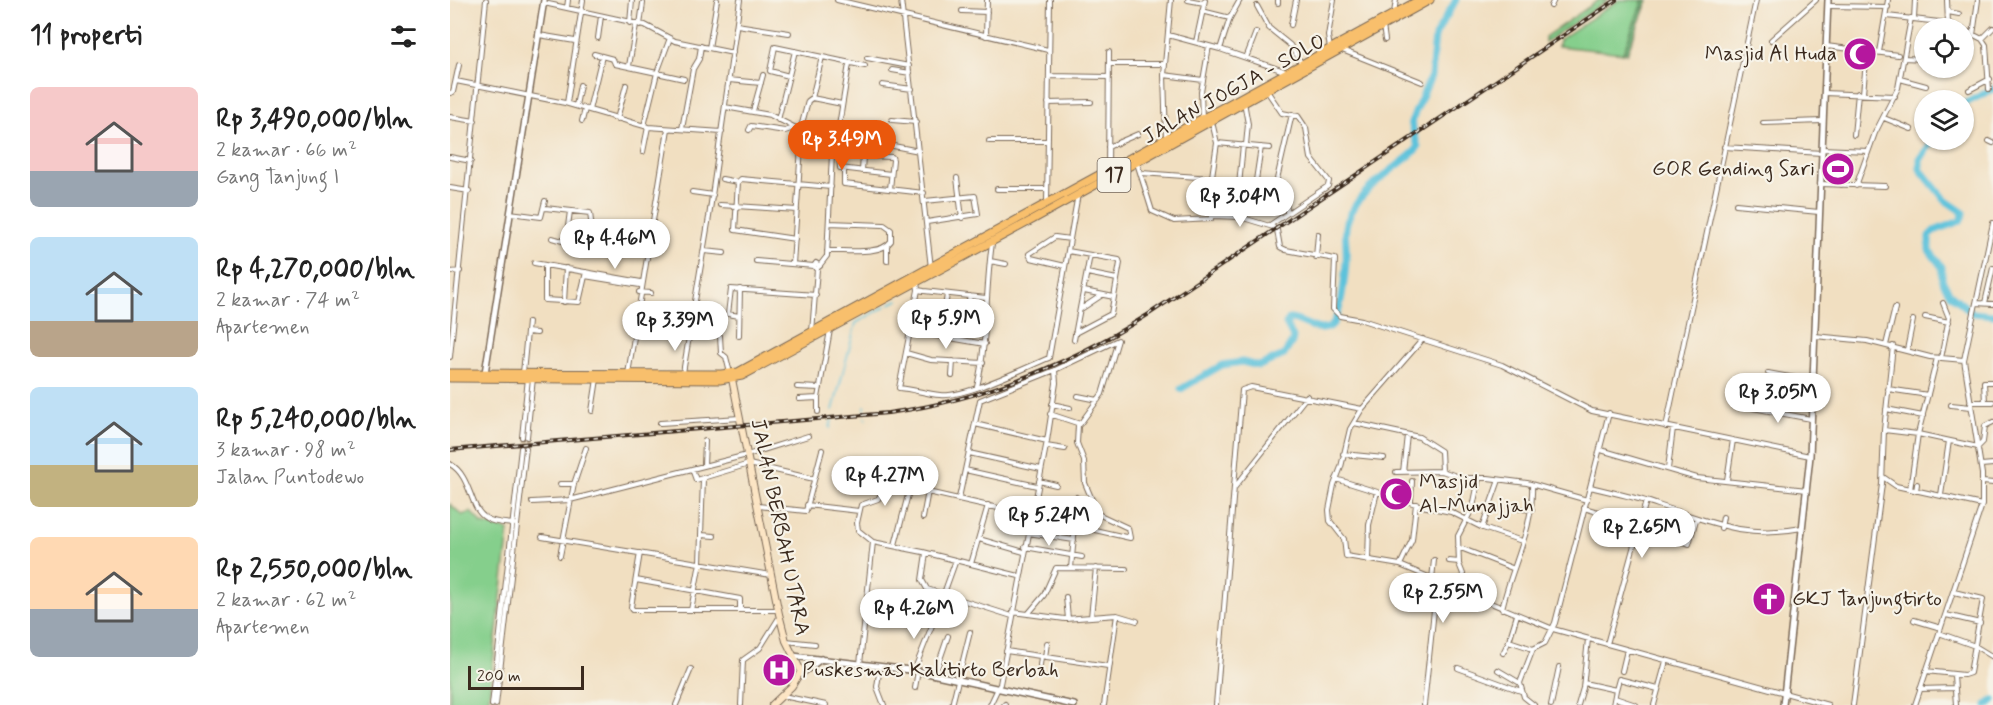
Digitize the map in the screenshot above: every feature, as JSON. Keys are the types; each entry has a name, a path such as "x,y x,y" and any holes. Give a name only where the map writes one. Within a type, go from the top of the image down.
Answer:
{"highway":[{"name":"JALAN JOGJA - SOLO","path":"450,373 598,379 731,376 753,371 830,329 931,268 1108,170 1212,121 1341,48 1394,13 1419,0"},
{"name":"JALAN JOGJA - SOLO","path":"450,378 628,374 731,376 884,297 917,286 992,241 1136,162 1202,119 1330,48 1383,25 1430,0"}],"main road":[{"name":"JALAN BERBAH UTARA","path":"731,376 779,613 786,641 801,674"},
{"path":"772,705 801,674"}],"street":[{"path":"450,357 486,0"},
{"path":"567,8 568,0"},
{"path":"567,103 583,0"},
{"path":"630,23 632,0"},
{"path":"709,48 717,0"},
{"path":"683,374 704,251 740,0"},
{"path":"837,0 1048,50"},
{"path":"902,0 931,268"},
{"path":"987,0 987,36"},
{"path":"1047,204 1050,0"},
{"path":"1168,141 1164,75 1171,0"},
{"path":"1188,0 1204,2 1196,42"},
{"path":"1220,49 1230,18 1240,0"},
{"path":"1291,24 1296,0"},
{"path":"1330,48 1328,36 1335,0"},
{"path":"1394,13 1396,0"},
{"path":"1551,6 1554,0"},
{"path":"1666,427 1756,0"},
{"path":"1771,40 1816,0"},
{"path":"1879,52 1888,0"},
{"path":"1856,186 1868,151 1895,96 1905,58 1915,0"},
{"path":"1947,0 1948,18"},
{"path":"1978,0 1974,34 1986,45 1991,75 1989,89"},
{"path":"485,373 487,345 544,1 654,28 670,38 733,53"},
{"path":"629,66 643,3"},
{"path":"1783,705 1807,490 1828,3 1888,8"},
{"path":"1257,6 1269,28 1290,45 1302,64"},
{"path":"962,11 987,12"},
{"path":"1202,11 1230,18"},
{"path":"1948,12 1959,14"},
{"path":"598,38 601,16"},
{"path":"1887,16 1912,19"},
{"path":"737,25 789,33"},
{"path":"1383,25 1385,40"},
{"path":"1982,39 1993,28"},
{"path":"1246,58 1256,32"},
{"path":"539,35 575,41"},
{"path":"1168,35 1209,45 1287,72"},
{"path":"643,152 657,74 670,38"},
{"path":"1202,119 1203,80 1209,45"},
{"path":"682,129 693,69 699,59 701,46"},
{"path":"1826,46 1898,56"},
{"path":"789,76 770,71 775,47 865,66"},
{"path":"1341,48 1422,82"},
{"path":"778,120 795,51"},
{"path":"1854,135 1867,51"},
{"path":"1108,170 1109,52"},
{"path":"594,54 613,59 615,64 684,79"},
{"path":"582,121 602,56"},
{"path":"800,131 808,101 812,98 822,57"},
{"path":"867,58 909,66"},
{"path":"1905,58 1914,58"},
{"path":"837,138 849,64"},
{"path":"1109,64 1165,64"},
{"path":"450,93 456,81 459,65"},
{"path":"892,70 910,74"},
{"path":"753,111 763,75"},
{"path":"1164,75 1203,80"},
{"path":"1969,90 1991,75"},
{"path":"1049,76 1109,77"},
{"path":"1900,79 1926,86"},
{"path":"729,80 761,83"},
{"path":"456,81 530,94 646,127 722,132"},
{"path":"617,119 626,84"},
{"path":"882,85 912,89"},
{"path":"576,106 580,86"},
{"path":"1267,90 1282,113 1298,116 1304,123 1311,158 1329,181 1328,186 1287,214 1273,227"},
{"path":"1824,93 1895,96"},
{"path":"812,98 842,104"},
{"path":"1048,103 1091,102"},
{"path":"1240,217 1240,185 1248,124 1244,102"},
{"path":"725,107 753,111 813,136 863,140 919,151"},
{"path":"1274,192 1292,114"},
{"path":"450,117 475,121"},
{"path":"1884,118 1911,129"},
{"path":"892,120 916,122"},
{"path":"1212,121 1217,143 1211,181 1213,217"},
{"path":"1763,123 1823,121"},
{"path":"749,130 751,126 785,131 794,128"},
{"path":"628,374 639,292 668,129"},
{"path":"1108,147 1138,134"},
{"path":"988,141 1048,141"},
{"path":"1217,143 1270,148"},
{"path":"793,264 801,147"},
{"path":"1255,187 1262,147"},
{"path":"1724,147 1868,151"},
{"path":"812,333 817,267 826,259 827,251 832,154"},
{"path":"890,189 891,174 892,157 839,155 839,167 844,169 891,174"},
{"path":"450,156 471,161"},
{"path":"862,171 863,156"},
{"path":"1840,185 1843,156"},
{"path":"1136,162 1152,211 1174,221 1240,217 1273,227"},
{"path":"844,169 844,184 924,193"},
{"path":"1141,173 1255,187 1287,194 1287,214"},
{"path":"957,178 962,218"},
{"path":"722,179 738,182 741,179 831,187"},
{"path":"738,182 735,228 737,231 795,239"},
{"path":"1820,184 1885,186"},
{"path":"450,188 468,191"},
{"path":"997,189 1047,189"},
{"path":"692,192 712,195"},
{"path":"986,298 947,294 917,286 899,387 940,395 976,387 1049,358 1078,195"},
{"path":"925,201 975,196 976,199 977,215 927,222"},
{"path":"510,213 541,218 545,201"},
{"path":"1736,204 1819,212"},
{"path":"720,205 797,210"},
{"path":"544,208 592,214 592,229 586,245 552,238"},
{"path":"566,242 570,211"},
{"path":"1917,705 1926,670 1983,505 1981,465 1964,360 1993,223"},
{"path":"829,224 887,226 891,234 887,246 887,261"},
{"path":"1273,227 1282,249 1316,257 1333,258 1336,262 1333,309 1338,315 1423,339 1502,365 1582,407 1666,427 1809,456"},
{"path":"592,229 626,235"},
{"path":"1316,257 1318,234"},
{"path":"1065,266 1031,258 1029,254 1054,237 1070,239"},
{"path":"976,387 986,344 986,298 992,241"},
{"path":"827,251 879,249 887,246"},
{"path":"704,251 724,254"},
{"path":"1068,251 1120,261 1112,314 1075,333"},
{"path":"1074,340 1090,255"},
{"path":"756,261 817,267"},
{"path":"990,261 1006,264"},
{"path":"534,263 641,283"},
{"path":"545,265 543,298 564,302 580,301 586,274"},
{"path":"564,302 566,268"},
{"path":"1985,303 1993,268"},
{"path":"450,272 460,271"},
{"path":"1087,273 1118,279"},
{"path":"739,316 728,314 729,291 740,289 816,295"},
{"path":"739,336 740,289"},
{"path":"1084,291 1114,297"},
{"path":"639,292 651,293"},
{"path":"941,336 947,294"},
{"path":"1080,309 1103,295"},
{"path":"959,339 970,296"},
{"path":"1910,490 1918,434 1949,322 1950,315 1943,303"},
{"path":"1976,304 1993,304"},
{"path":"1886,345 1895,308"},
{"path":"1925,317 1949,322"},
{"path":"1907,350 1913,320"},
{"path":"525,437 529,375 528,322"},
{"path":"818,412 818,398 830,329"},
{"path":"909,331 986,344"},
{"path":"527,332 537,333"},
{"path":"689,334 710,334"},
{"path":"720,336 721,353 726,357 731,376"},
{"path":"1814,336 1893,346 1939,358 1964,360"},
{"path":"959,498 980,399 1055,370 1116,339 1117,349 1098,400 1078,424 1077,443 1084,461 1085,483 1098,514 1128,528 1130,538 887,483 878,499 865,501 859,511 858,530 873,542 896,545 1019,576"},
{"path":"1423,339 1362,409 1354,423 1330,500 1330,521 1344,539 1346,556 1400,566 1553,629 1828,705"},
{"path":"1853,705 1883,477 1884,430 1893,346"},
{"path":"906,353 931,360 983,363"},
{"path":"952,376 953,361"},
{"path":"990,705 1000,687 1019,576 1046,443 1056,383 1055,370"},
{"path":"1768,373 1812,381"},
{"path":"592,411 598,379"},
{"path":"1984,402 1984,382 1993,382"},
{"path":"797,387 820,388"},
{"path":"1216,705 1242,390 1248,387 1307,396 1362,409"},
{"path":"1888,389 1928,395"},
{"path":"1078,396 1098,400"},
{"path":"1234,490 1245,472 1307,396"},
{"path":"799,399 818,398"},
{"path":"1952,405 1993,402"},
{"path":"1052,404 1070,408"},
{"path":"1753,408 1811,419"},
{"path":"1886,409 1923,416"},
{"path":"1522,692 1520,683 1533,649 1545,643 1553,629 1609,413"},
{"path":"1050,414 1078,424"},
{"path":"660,423 740,418"},
{"path":"1977,447 1983,442 1985,426 1993,422"},
{"path":"1354,423 1419,437 1441,451 1442,471"},
{"path":"975,424 1065,449"},
{"path":"1668,469 1673,428"},
{"path":"1884,430 1918,434 1977,447"},
{"path":"1403,472 1407,435"},
{"path":"532,502 570,500 747,455 808,436"},
{"path":"1727,480 1733,440"},
{"path":"704,466 705,441"},
{"path":"1941,495 1949,441"},
{"path":"492,705 523,448"},
{"path":"560,556 573,484 586,448"},
{"path":"758,506 804,512 822,450"},
{"path":"1601,450 1697,478 1807,490"},
{"path":"969,453 1041,469"},
{"path":"1343,454 1384,459"},
{"path":"450,464 464,476 482,516 492,521 515,524"},
{"path":"692,469 695,480 749,464 814,479"},
{"path":"1981,465 1993,464"},
{"path":"965,470 1038,484 1056,485"},
{"path":"1396,471 1442,471 1462,478 1499,480 1587,500"},
{"path":"1883,477 1896,486 1910,490 1983,505"},
{"path":"1461,592 1463,574 1459,562 1459,531 1473,507 1479,478"},
{"path":"691,610 700,563 703,479"},
{"path":"1336,479 1413,503 1451,512 1482,528 1522,541"},
{"path":"1482,528 1499,480"},
{"path":"1400,566 1412,540 1412,481"},
{"path":"1983,482 1993,483"},
{"path":"1390,496 1393,483"},
{"path":"560,484 573,484"},
{"path":"1916,491 1917,484"},
{"path":"1502,609 1512,568 1532,510 1532,486"},
{"path":"896,545 910,487"},
{"path":"1591,487 1646,501 1721,528 1774,533 1803,528"},
{"path":"922,518 928,491"},
{"path":"1368,560 1369,525 1377,492"},
{"path":"1070,525 1076,497"},
{"path":"1607,644 1646,501"},
{"path":"807,505 859,511"},
{"path":"971,564 988,505"},
{"path":"1513,508 1532,510"},
{"path":"1584,508 1640,524 1689,544 1696,520"},
{"path":"1721,528 1723,518"},
{"path":"1071,568 1075,526"},
{"path":"1028,532 1074,540"},
{"path":"701,535 714,536"},
{"path":"542,537 771,575"},
{"path":"979,538 1025,550 1082,558"},
{"path":"860,664 873,542"},
{"path":"1458,547 1512,568"},
{"path":"926,552 922,580 927,589 936,594 1012,614 1068,619 1117,615 1137,621"},
{"path":"640,553 631,607 633,610 740,608 779,613 760,648 744,660 741,705"},
{"path":"943,596 956,560"},
{"path":"1424,705 1436,591 1432,580 1434,561"},
{"path":"1449,561 1459,562"},
{"path":"1090,618 1096,568"},
{"path":"1028,614 1044,595 1054,569 1126,569"},
{"path":"636,580 740,599 740,608"},
{"path":"1436,591 1446,586"},
{"path":"1926,670 1969,675 1983,599 1954,592"},
{"path":"915,688 916,671 934,618 932,606 936,594"},
{"path":"1066,597 1068,619"},
{"path":"1104,705 1117,615"},
{"path":"1503,653 1517,615"},
{"path":"1946,615 1980,623"},
{"path":"496,705 504,618"},
{"path":"1914,620 1975,646 1993,657"},
{"path":"952,705 970,632"},
{"path":"935,674 948,636"},
{"path":"1578,705 1584,682 1588,639"},
{"path":"786,641 815,644"},
{"path":"1509,641 1533,649"},
{"path":"1040,664 1047,643"},
{"path":"1622,671 1627,650"},
{"path":"1006,651 1108,666"},
{"path":"793,656 935,674 1070,704"},
{"path":"801,674 821,659"},
{"path":"1654,705 1666,662"},
{"path":"880,666 877,687 884,705"},
{"path":"1551,705 1559,667"},
{"path":"1458,668 1522,692 1534,705"},
{"path":"676,705 691,669"},
{"path":"1498,670 1520,683"},
{"path":"1954,675 1956,705"},
{"path":"1613,705 1619,679 1659,689"},
{"path":"1584,682 1616,690"},
{"path":"1920,689 1954,688"},
{"path":"782,696 800,702 826,705"},
{"path":"1046,705 1047,698"},
{"path":"1615,698 1636,705"}],"green space":[{"path":"1599,0 1608,0 1545,42 1545,37"},
{"path":"1619,0 1643,0 1623,53 1558,46 1559,40"},
{"path":"1643,0 1648,0 1627,53 1623,53"},
{"path":"450,504 462,515 471,512 482,524 509,530 488,705 450,705"}],"waterway":[{"path":"1181,389 1222,365 1242,362 1259,366 1284,355 1293,337 1286,324 1289,319 1322,329 1332,325 1339,310 1343,288 1347,222 1356,204 1368,190 1418,147 1411,122 1431,76 1435,36 1456,0"},
{"path":"1974,99 1993,89"},
{"path":"1926,150 1920,158 1920,169 1945,200 1964,213 1960,221 1934,231 1929,236 1929,250 1942,267 1942,280 1950,294 1973,313 1993,315"},
{"path":"890,304 898,300"},
{"path":"833,410 856,323 886,306"},
{"path":"830,428 832,419"},
{"path":"1987,705 1993,700"}],"tunnel":[{"path":"521,448 522,437"},
{"path":"526,448 527,437"}],"railway":[{"path":"450,450 888,413 957,399 1024,378 1087,349 1149,314 1616,0"}],"place":[{"name":"Masjid Al Huda","path":"1860,54"},
{"name":"GOR Gending Sari","path":"1838,169"},
{"name":"Masjid Al-Munajjah","path":"1396,494"},
{"name":"GKJ Tanjungtirto","path":"1769,599"},
{"name":"Puskesmas Kalitirto Berbah","path":"779,670"}]}
